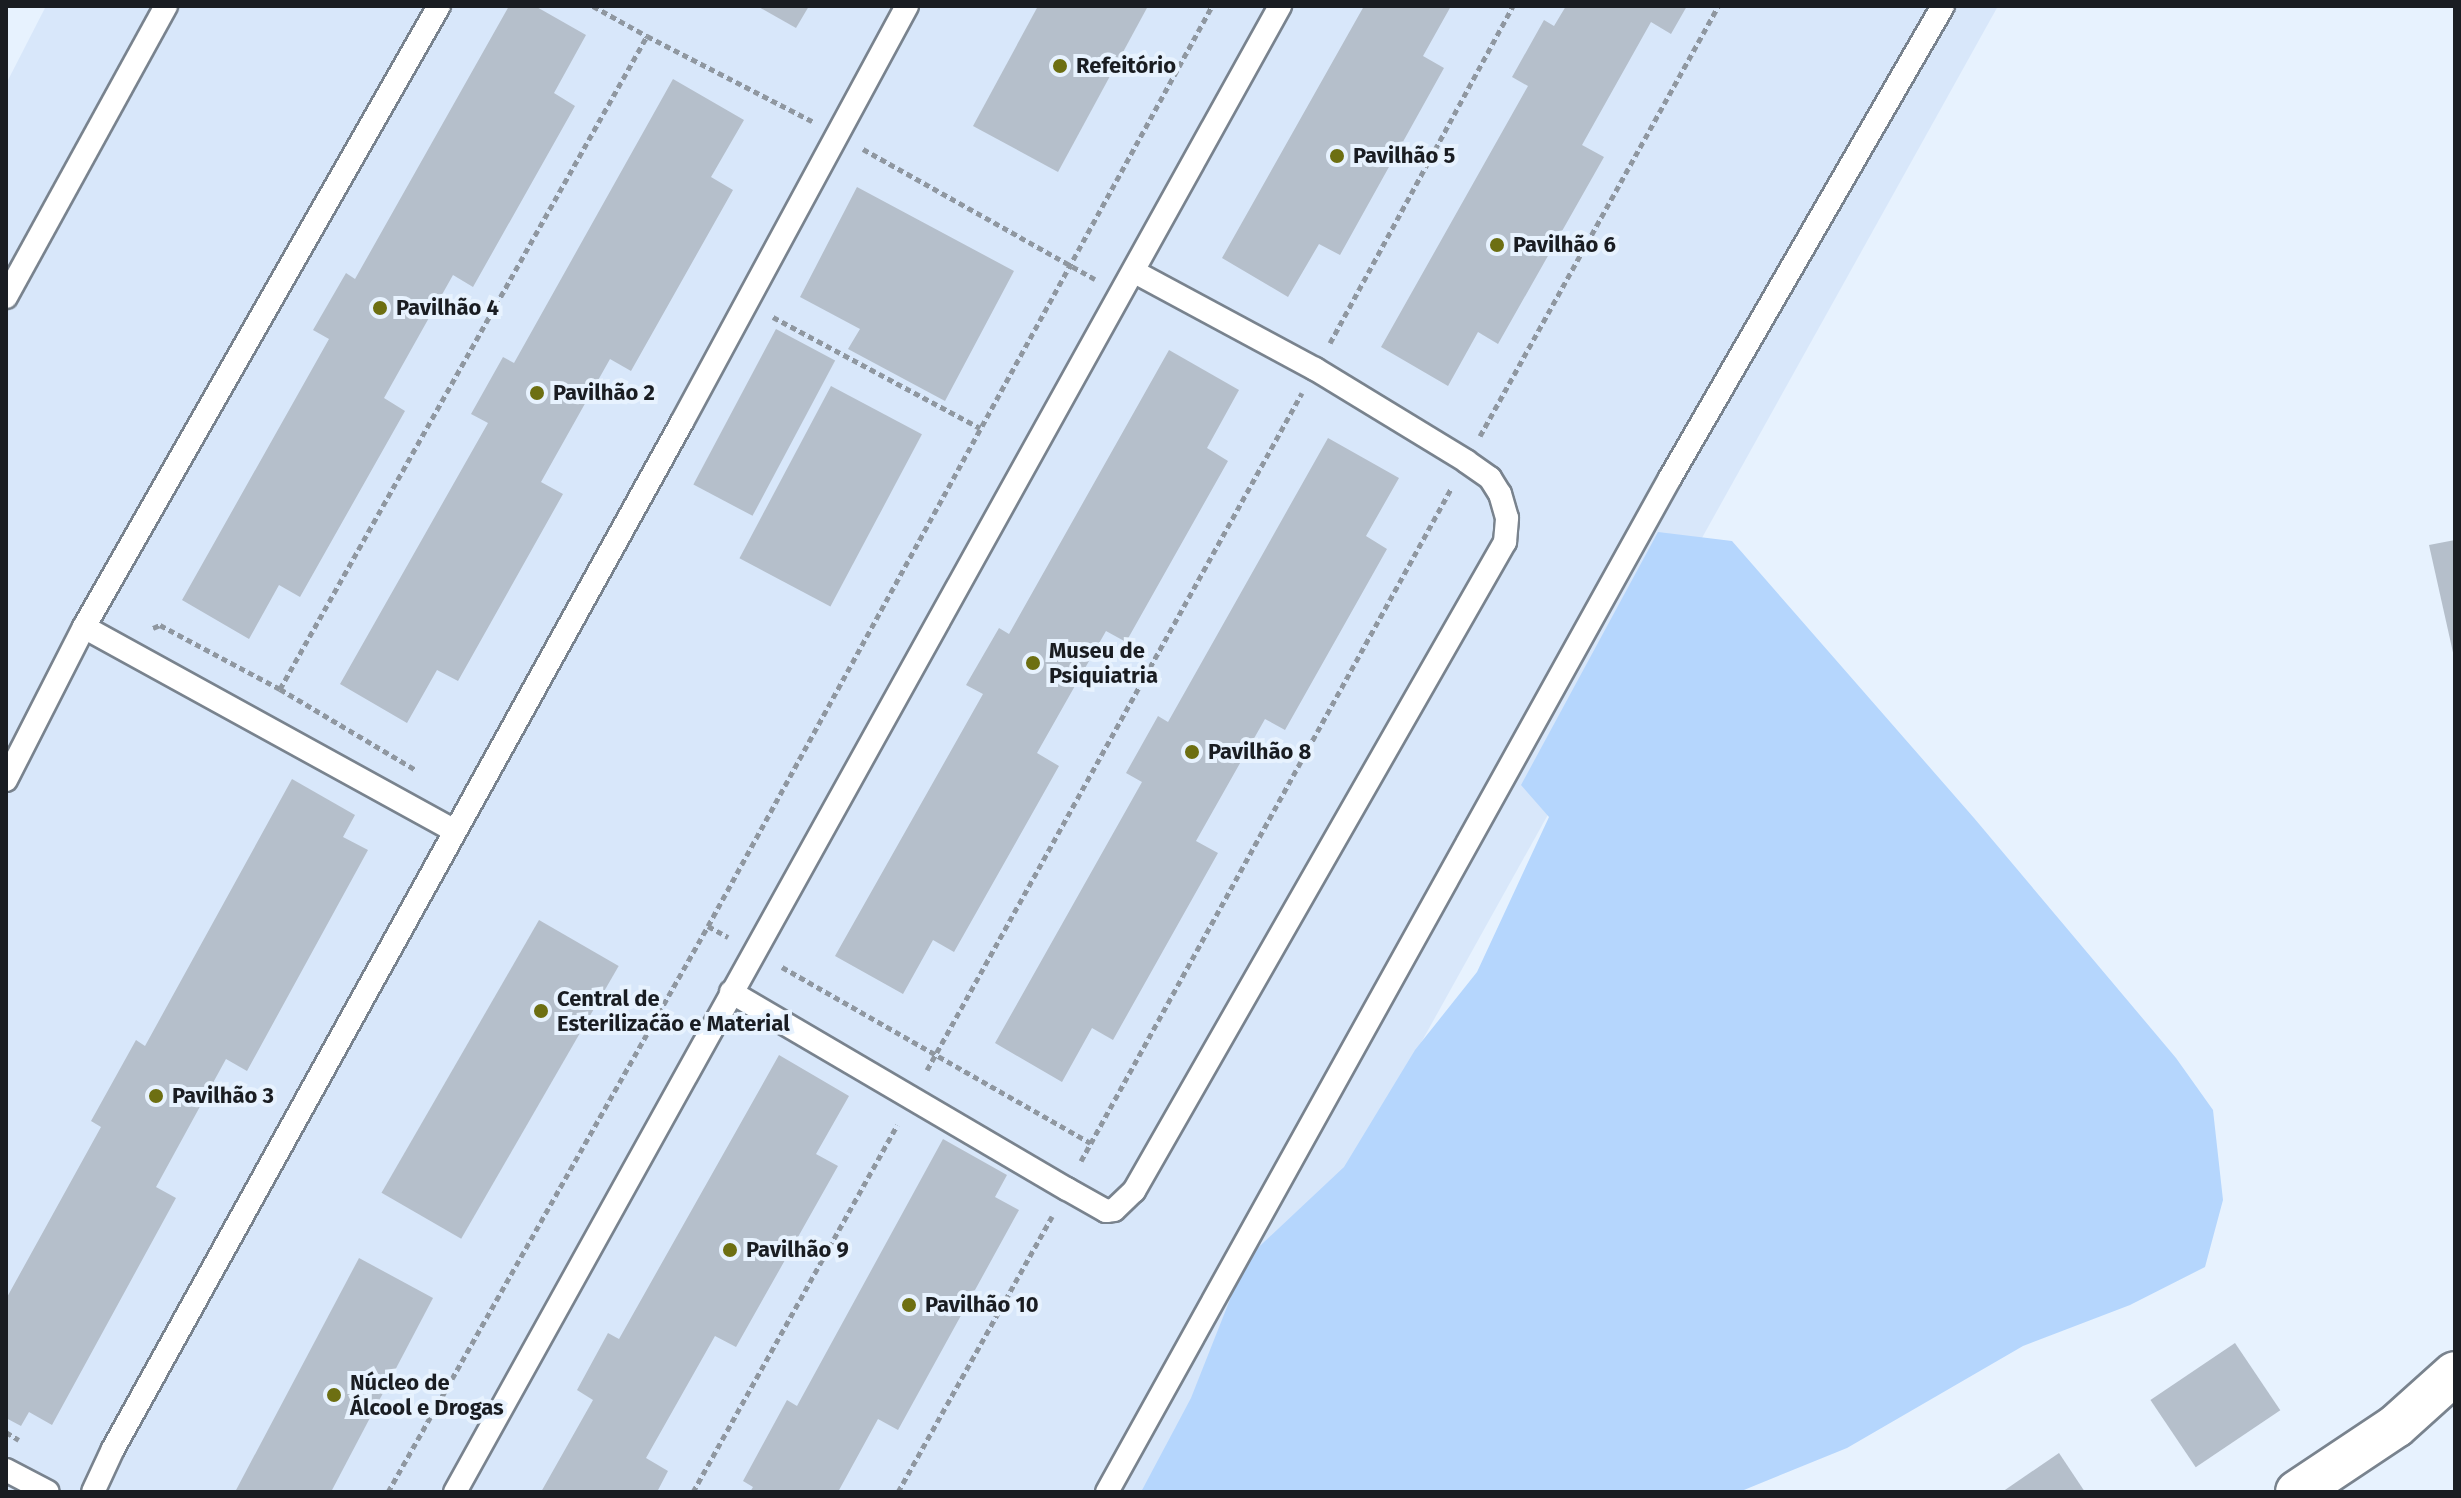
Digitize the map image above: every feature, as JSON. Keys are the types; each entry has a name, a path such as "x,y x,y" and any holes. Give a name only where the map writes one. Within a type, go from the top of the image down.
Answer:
{"street":[{"path":"2297,1492 2396,1426 2455,1373"},
{"path":"2396,1426 2455,1409"}],"lane":[{"path":"6,297 166,6"},
{"path":"6,780 84,627 439,6"},
{"path":"93,1492 113,1449 907,6"},
{"path":"455,1492 1280,6"},
{"path":"1107,1492 1670,478 1943,6"},
{"path":"731,992 911,1100 1106,1211 1123,1205 1134,1191 1505,542 1507,518 1500,494 1490,478 1315,369 1135,272"},
{"path":"84,627 455,831"},
{"path":"6,1470 48,1492"}],"path":[{"path":"593,6 810,120"},
{"path":"388,1492 708,926 1212,6"},
{"path":"693,1492 1513,6"},
{"path":"898,1492 1718,6"},
{"path":"280,689 647,36"},
{"path":"746,303 980,428"},
{"path":"136,656 149,630 160,625 280,689 417,771"},
{"path":"708,926 1090,1143"}],"shaded area":[{"path":"46,6 1998,6 1171,1492 6,1492 6,84"},
{"path":"1658,532 1732,541 1974,818 2176,1058 2213,1110 2223,1200 2205,1267 2130,1305 2023,1346 1847,1448 1739,1492 1141,1492 1191,1398 1246,1259 1344,1167 1415,1050 1477,972 1549,817 1521,785"}],"building":[{"name":"Pavilhão 4","path":"509,6 535,6 586,35 554,93 575,106 473,287 453,275 384,398 405,411 300,597 279,585 249,639 182,600 329,339 313,330 346,273 355,279"},
{"path":"757,6 809,6 796,28"},
{"name":"Refeitório","path":"1038,6 1148,6 1058,172 973,126"},
{"name":"Pavilhão 5","path":"1364,6 1451,6 1423,56 1444,68 1340,255 1319,244 1288,297 1222,258"},
{"name":"Pavilhão 6","path":"1566,6 1687,6 1671,34 1651,22 1582,145 1604,157 1498,344 1478,332 1448,386 1381,347 1528,86 1512,77 1544,20 1554,26"},
{"name":"Pavilhão 2","path":"673,79 744,120 711,177 733,190 631,371 610,359 541,482 563,494 458,681 437,670 407,723 340,684 488,423 471,414 503,357 514,363"},
{"path":"857,187 1014,271 945,401 848,349 860,329 800,297"},
{"path":"776,329 835,360 753,516 693,484"},
{"name":"Museu de Psiquiatria","path":"1169,350 1239,390 1207,448 1228,461 1126,642 1106,631 1037,753 1059,766 954,952 933,940 903,994 835,956 983,694 966,685 999,628 1009,634"},
{"path":"831,386 922,434 830,607 739,558"},
{"name":"Pavilhão 8","path":"1328,438 1399,478 1366,536 1387,549 1285,730 1265,719 1196,841 1218,853 1113,1040 1092,1028 1062,1082 995,1043 1142,782 1126,773 1158,716 1168,722"},
{"path":"2455,540 2455,656 2454,657 2429,545"},
{"name":"Pavilhão 3","path":"292,779 355,815 343,837 368,850 247,1071 226,1059 156,1187 176,1198 52,1425 29,1412 21,1426 6,1418 6,1299 101,1127 91,1121 136,1040 145,1046"},
{"path":"539,920 619,966 461,1239 382,1193"},
{"name":"Pavilhão 9","path":"779,1055 849,1096 816,1154 838,1166 736,1347 715,1336 646,1458 668,1471 657,1492 541,1492 593,1400 577,1390 608,1333 619,1339"},
{"name":"Pavilhão 10","path":"943,1139 1007,1175 995,1197 1019,1210 898,1430 878,1419 838,1492 750,1492 753,1487 743,1481 787,1400 797,1406"},
{"name":"Núcleo de Álcool e Drogas","path":"359,1258 433,1298 331,1492 235,1492"},
{"path":"2235,1343 2280,1410 2196,1467 2150,1400"},
{"path":"2059,1453 2085,1492 2002,1492"}],"place":[{"name":"Refeitório","path":"1060,66"},
{"name":"Pavilhão 5","path":"1337,156"},
{"name":"Pavilhão 6","path":"1497,245"},
{"name":"Pavilhão 4","path":"380,308"},
{"name":"Pavilhão 2","path":"537,393"},
{"name":"Museu de Psiquiatria","path":"1033,663"},
{"name":"Pavilhão 8","path":"1192,752"},
{"name":"Central de Esterilizaćão e Material","path":"541,1011"},
{"name":"Pavilhão 3","path":"156,1096"},
{"name":"Pavilhão 9","path":"730,1250"},
{"name":"Pavilhão 10","path":"909,1305"},
{"name":"Núcleo de Álcool e Drogas","path":"334,1395"}]}
